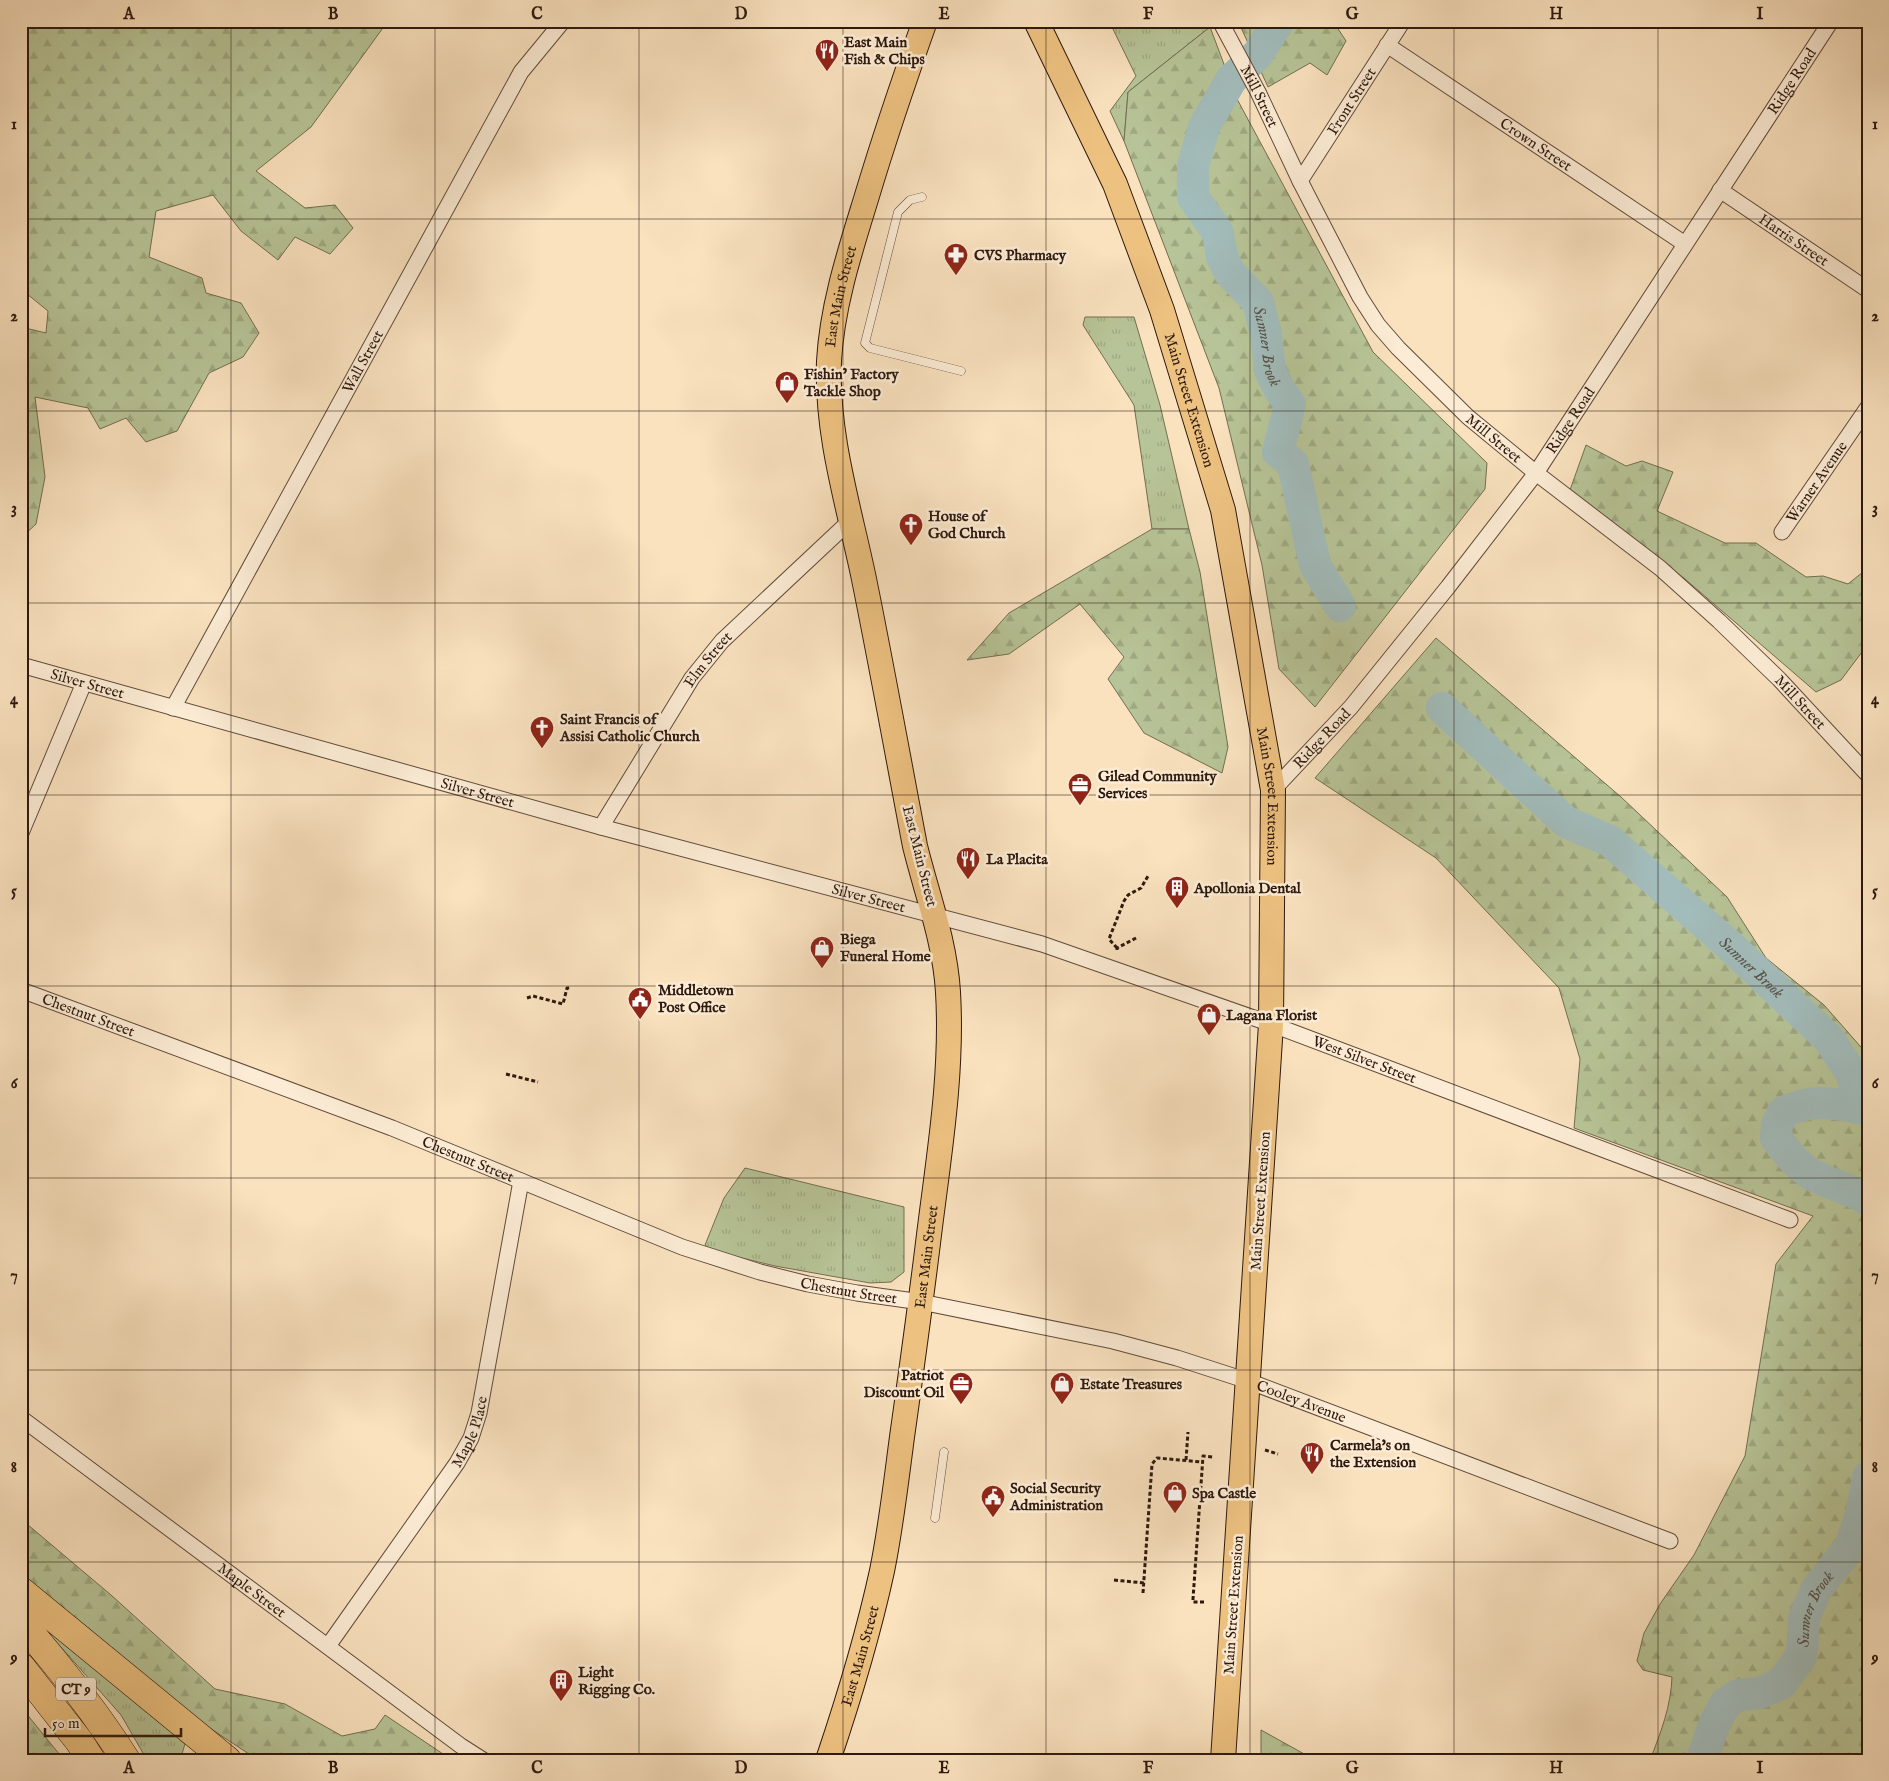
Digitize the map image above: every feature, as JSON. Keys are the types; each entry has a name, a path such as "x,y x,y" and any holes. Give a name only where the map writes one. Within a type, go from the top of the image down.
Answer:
{"highway":[{"path":"21,1591 227,1760"},
{"name":"CT 9","path":"21,1622 77,1689 104,1725 126,1760"},
{"name":"CT 9","path":"21,1667 79,1741 91,1760"}],"main road":[{"name":"East Main Street","path":"828,1760 869,1626 882,1569 899,1464 921,1302 948,1060 948,990 943,953 935,914 915,846 864,576 850,521 829,397 832,331 839,294 858,225 925,21"},
{"name":"Main Street Extension","path":"1036,21 1115,184 1162,310 1223,510 1273,790 1271,1024 1223,1760"}],"street":[{"name":"Wall Street","path":"172,708 521,72 563,21"},
{"name":"Front Street","path":"1300,181 1402,21"},
{"name":"Ridge Road","path":"1273,790 1351,707 1448,587 1536,473 1830,21"},
{"name":"Mill Street","path":"1220,22 1258,92 1300,181 1360,297 1378,325 1398,348 1468,417 1536,473 1660,568 1719,621 1779,679 1868,775"},
{"name":"Crown Street","path":"1387,44 1685,244"},
{"name":"Harris Street","path":"1720,190 1868,290"},
{"name":"Warner Avenue","path":"1782,532 1868,407"},
{"name":"Elm Street","path":"601,827 706,658 850,521"},
{"name":"Silver Street","path":"21,664 172,708 601,827 805,882 935,914"},
{"path":"21,833 84,683"},
{"name":"West Silver Street","path":"935,914 1042,944 1271,1024 1790,1220"},
{"name":"Chestnut Street","path":"21,990 392,1128 674,1244 760,1272 808,1284 857,1294 921,1302"},
{"name":"Maple Place","path":"328,1646 457,1463 471,1438 479,1413 521,1181"},
{"name":"Cooley Avenue","path":"921,1302 1113,1341 1248,1380 1670,1541"},
{"name":"Maple Street","path":"21,1418 482,1760"}],"lane":[{"path":"922,197 910,200 898,212 865,344 870,348 960,371"},
{"path":"935,1518 944,1452"}],"path":[{"path":"1117,948 1109,939 1124,901 1128,895 1141,888 1148,876"},
{"path":"1115,956 1117,948 1138,937"},
{"path":"527,998 533,996 563,1004 567,988 570,988"},
{"path":"506,1074 538,1082"},
{"path":"1186,1460 1188,1432"},
{"path":"1265,1450 1278,1454"},
{"path":"1204,1602 1193,1602 1202,1462 1203,1456 1213,1457"},
{"path":"1143,1593 1152,1464 1156,1458 1202,1462"},
{"path":"1114,1580 1144,1583"}],"green space":[{"path":"21,21 388,21 311,127 256,171 305,208 335,205 353,228 330,254 295,237 278,260 241,231 213,195 156,211 149,257 202,278 206,293 241,303 259,333 243,357 209,373 177,431 146,442 126,418 100,429 88,408 35,397 45,477 36,524 21,538 21,327 46,333 48,311 21,289 21,68 24,52 21,51"},
{"path":"1109,21 1206,21 1210,27 1128,92 1124,141 1110,111 1136,76"},
{"path":"1238,21 1333,21 1346,41 1327,75 1310,63 1268,87"},
{"path":"1210,27 1237,99 1373,352 1487,463 1485,489 1315,707 1279,669 1262,565 1219,388 1124,141 1128,92"},
{"path":"1085,317 1134,317 1160,405 1189,529 1152,529 1134,405 1083,325"},
{"path":"1586,445 1626,466 1642,461 1673,472 1657,511 1725,543 1756,543 1806,577 1823,576 1848,584 1868,568 1868,644 1841,680 1816,692 1685,579 1570,490"},
{"path":"1152,529 1189,529 1200,572 1228,747 1222,773 1144,733 1108,679 1124,657 1080,604 1009,654 967,660 1009,613"},
{"path":"1436,638 1621,797 1727,897 1766,958 1824,1005 1868,1055 1868,1760 1650,1760 1668,1709 1672,1677 1643,1670 1637,1661 1644,1633 1660,1604 1694,1555 1745,1456 1776,1264 1813,1216 1574,1128 1580,1059 1559,988 1436,858 1315,778"},
{"path":"745,1168 904,1207 904,1272 891,1282 870,1283 775,1266 713,1251 705,1245 724,1198"},
{"path":"21,1519 111,1595 215,1689 285,1704 342,1736 375,1729 385,1715 452,1760 258,1760 181,1709 21,1577"},
{"path":"38,1621 85,1655 185,1744 180,1760 147,1760 121,1715"},
{"path":"21,1707 64,1760 21,1760"},
{"path":"1261,1730 1315,1760 1269,1760 1261,1754"}],"waterway":[{"name":"Sumner Brook","path":"1279,21 1258,54 1231,80 1204,127 1193,166 1193,197 1218,233 1222,257 1230,273 1258,302 1266,334 1270,370 1280,390 1290,404 1278,452 1293,464 1315,565 1340,606"},
{"name":"Sumner Brook","path":"1442,708 1566,822 1610,841 1729,945 1829,1039 1851,1073 1864,1109 1824,1103 1814,1103 1795,1108 1783,1112 1777,1125 1776,1138 1792,1158 1806,1171 1868,1200"},
{"name":"Sumner Brook","path":"1702,1760 1714,1725 1725,1704 1738,1695 1760,1693 1781,1684 1802,1655 1804,1618 1816,1590 1850,1547 1861,1515 1868,1477"}],"place":[{"name":"East Main Fish & Chips","path":"827,72"},
{"name":"CVS Pharmacy","path":"956,276"},
{"name":"Fishin’ Factory Tackle Shop","path":"787,404"},
{"name":"House of God Church","path":"911,546"},
{"name":"Saint Francis of Assisi Catholic Church","path":"542,749"},
{"name":"Gilead Community Services","path":"1080,806"},
{"name":"La Placita","path":"968,880"},
{"name":"Apollonia Dental","path":"1177,909"},
{"name":"Biega Funeral Home","path":"822,969"},
{"name":"Middletown Post Office","path":"640,1020"},
{"name":"Lagana Florist","path":"1209,1036"},
{"name":"Patriot Discount Oil","path":"961,1405"},
{"name":"Estate Treasures","path":"1062,1405"},
{"name":"Carmela's on the Extension","path":"1312,1475"},
{"name":"Spa Castle","path":"1175,1514"},
{"name":"Social Security Administration","path":"993,1518"},
{"name":"Light Rigging Co.","path":"561,1702"}]}
